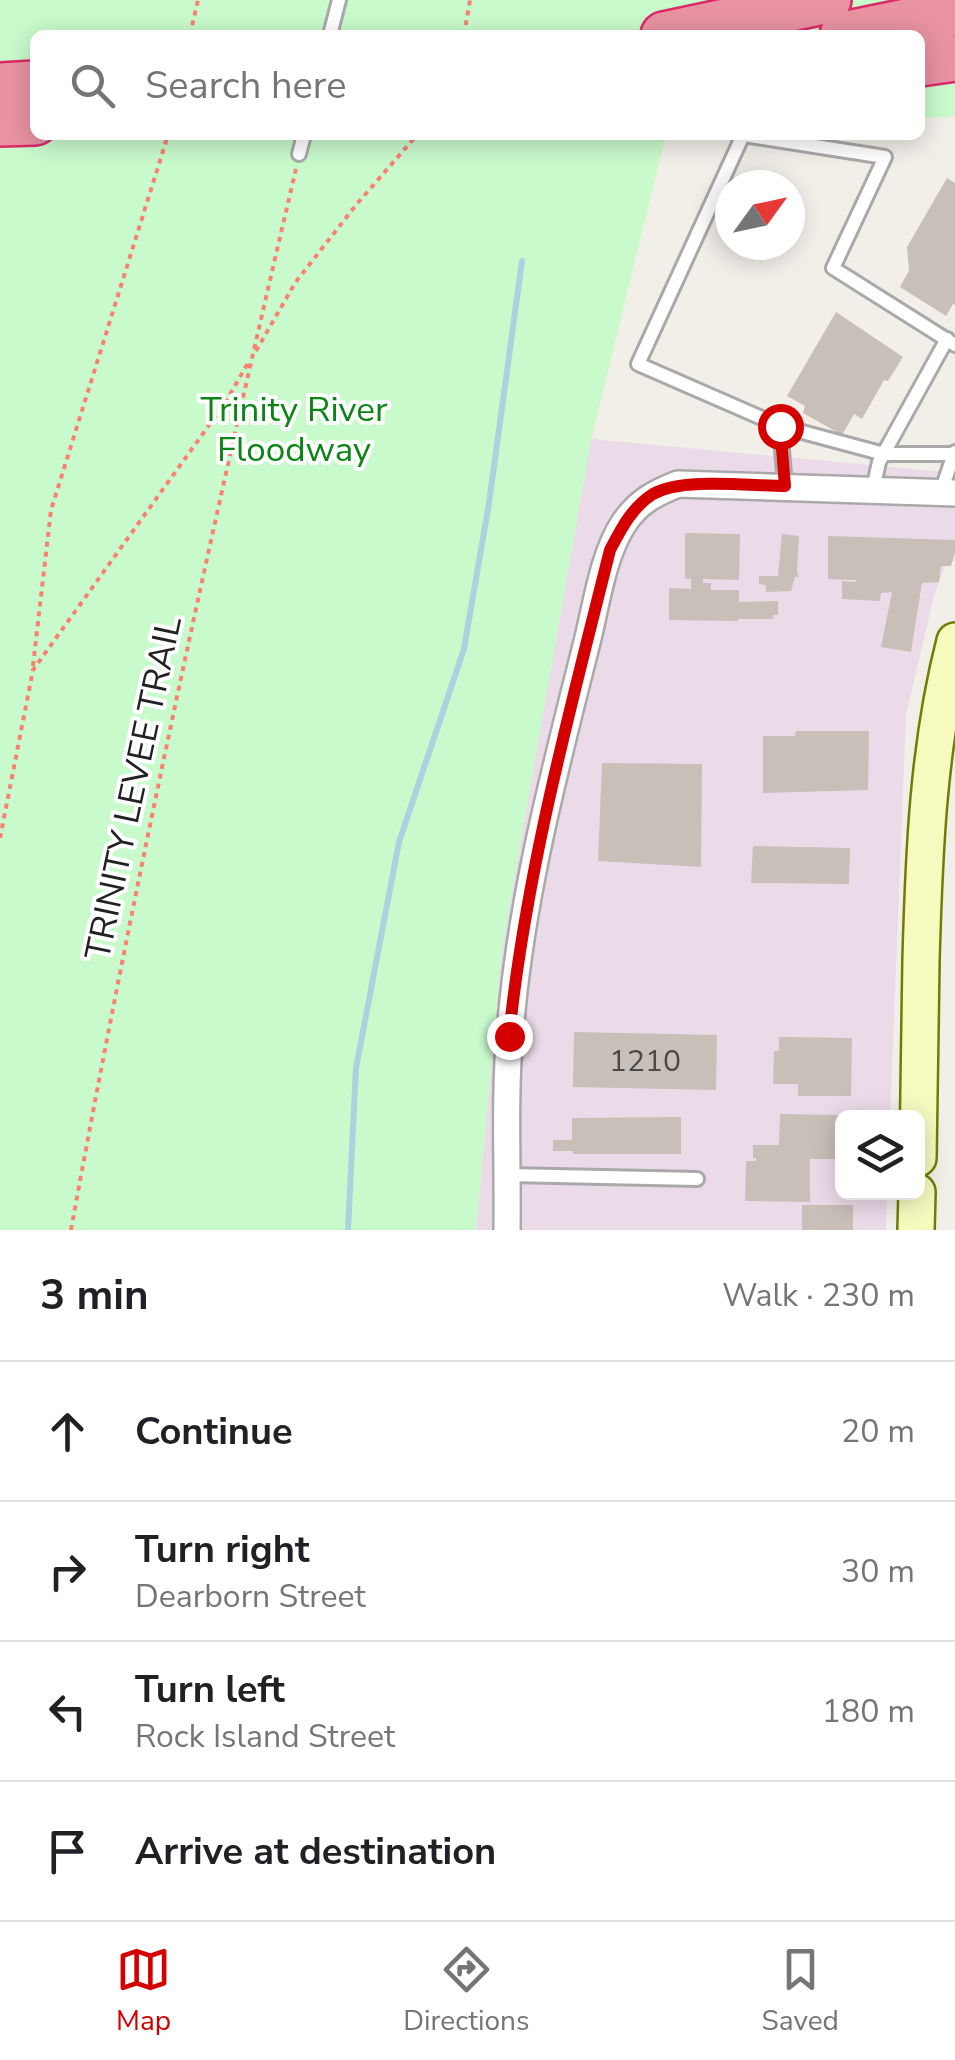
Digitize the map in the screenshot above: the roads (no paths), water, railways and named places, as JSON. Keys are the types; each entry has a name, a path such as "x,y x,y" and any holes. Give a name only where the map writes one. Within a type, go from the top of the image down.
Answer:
{"highway":[{"path":"686,30 828,0"},
{"path":"867,30 955,12"},
{"path":"925,62 955,58"},
{"path":"0,86 30,84"},
{"path":"0,123 30,122"}],"main road":[{"path":"919,1110 928,796 936,732 955,642"},
{"path":"916,1230 917,1200"}],"street":[{"path":"507,1230 509,1036 524,915 574,692 610,550 617,538 638,506 678,484 948,493"}],"lane":[{"path":"331,30 340,0"},
{"path":"299,154 303,140"},
{"path":"741,140 638,364 780,426 884,454 954,453 948,493"},
{"path":"774,140 885,158 832,268 951,342 878,462 873,490"},
{"path":"780,426 785,486"},
{"path":"508,1175 697,1179"}],"waterway":[{"path":"348,1230 356,1068 399,842 464,649 489,503 522,261"}],"park label":[{"name":"Trinity River Floodway","path":"294,429"}]}
